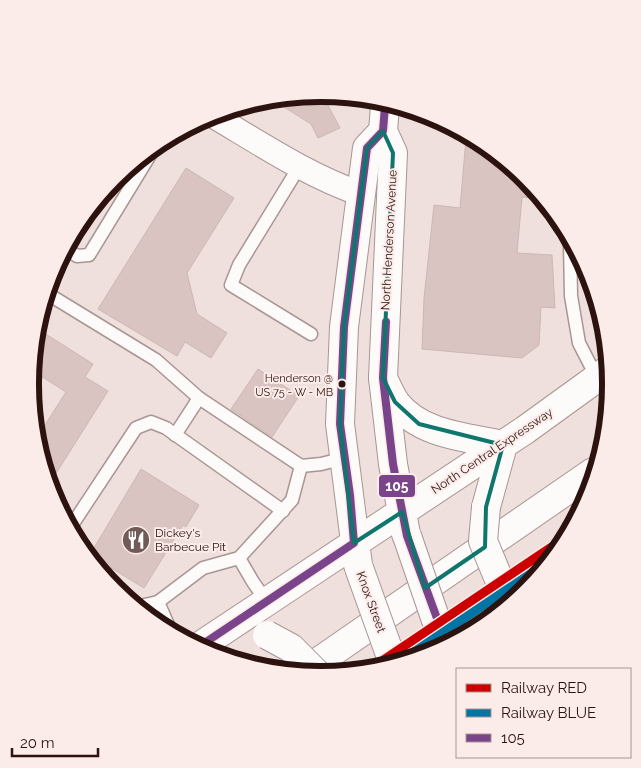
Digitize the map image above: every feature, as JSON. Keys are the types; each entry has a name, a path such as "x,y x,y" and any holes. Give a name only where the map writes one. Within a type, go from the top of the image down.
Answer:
{"main road":[{"name":"North Henderson Avenue","path":"356,556 340,424 344,327 367,148 384,118"},
{"name":"North Henderson Avenue","path":"384,118 393,153 383,378 393,464 404,524 444,637"},
{"name":"North Central Expressway","path":"208,640 266,602 356,556 404,524 503,445 602,375"},
{"path":"383,378 395,402 419,424 442,433 503,445 486,507 483,541 506,596"},
{"path":"313,666 586,477"},
{"name":"Knox Street","path":"356,556 391,656"},
{"path":"208,640 246,628 267,635 291,648 308,665"}],"street":[{"path":"221,121 298,167 332,184 361,194"}],"lane":[{"path":"71,252 78,256 89,255 145,164"},
{"path":"298,167 239,264 231,285 311,334"},
{"path":"570,253 571,296 579,343 602,373"},
{"path":"53,297 156,360 200,398 301,466 321,464 345,458"},
{"path":"176,435 200,398"},
{"path":"74,521 136,428 151,422 166,428 283,511"},
{"path":"145,605 158,602 203,568 239,558 292,500 301,466"},
{"path":"239,558 266,602"},
{"path":"158,602 166,619"}],"highlighted area":[{"path":"383,131 393,153 383,378 395,402 419,424 503,445 486,507 485,547 425,588 402,512 354,543 340,424 344,327 367,148"}],"building":[{"path":"326,102 340,128 318,138 311,124 281,105"},
{"path":"466,143 492,160 532,198 522,197 517,253 552,255 555,308 541,307 539,345 522,358 422,349 424,298 434,205 460,208"},
{"path":"186,168 234,198 187,273 197,314 227,333 211,358 185,342 177,356 98,309"},
{"path":"43,333 93,364 85,377 108,391 54,476 42,429 66,392 39,375"},
{"path":"258,369 299,396 272,437 231,409"},
{"name":"Dickey's Barbecue Pit","path":"141,469 199,505 186,527 183,525 144,588 103,563 93,550"}],"rail line":[{"name":"RED","path":"388,657 550,548"},
{"name":"BLUE","path":"422,646 525,577"}],"transit line":[{"name":"105","path":"207,641 354,543 350,495 340,424 344,327 367,148 383,131 385,110"},
{"name":"105","path":"386,322 383,378 393,464 407,536 444,637"}],"place":[{"name":"Henderson @ US 75 - W - MB","path":"342,384"},
{"name":"Dickey's Barbecue Pit","path":"136,540"}]}
